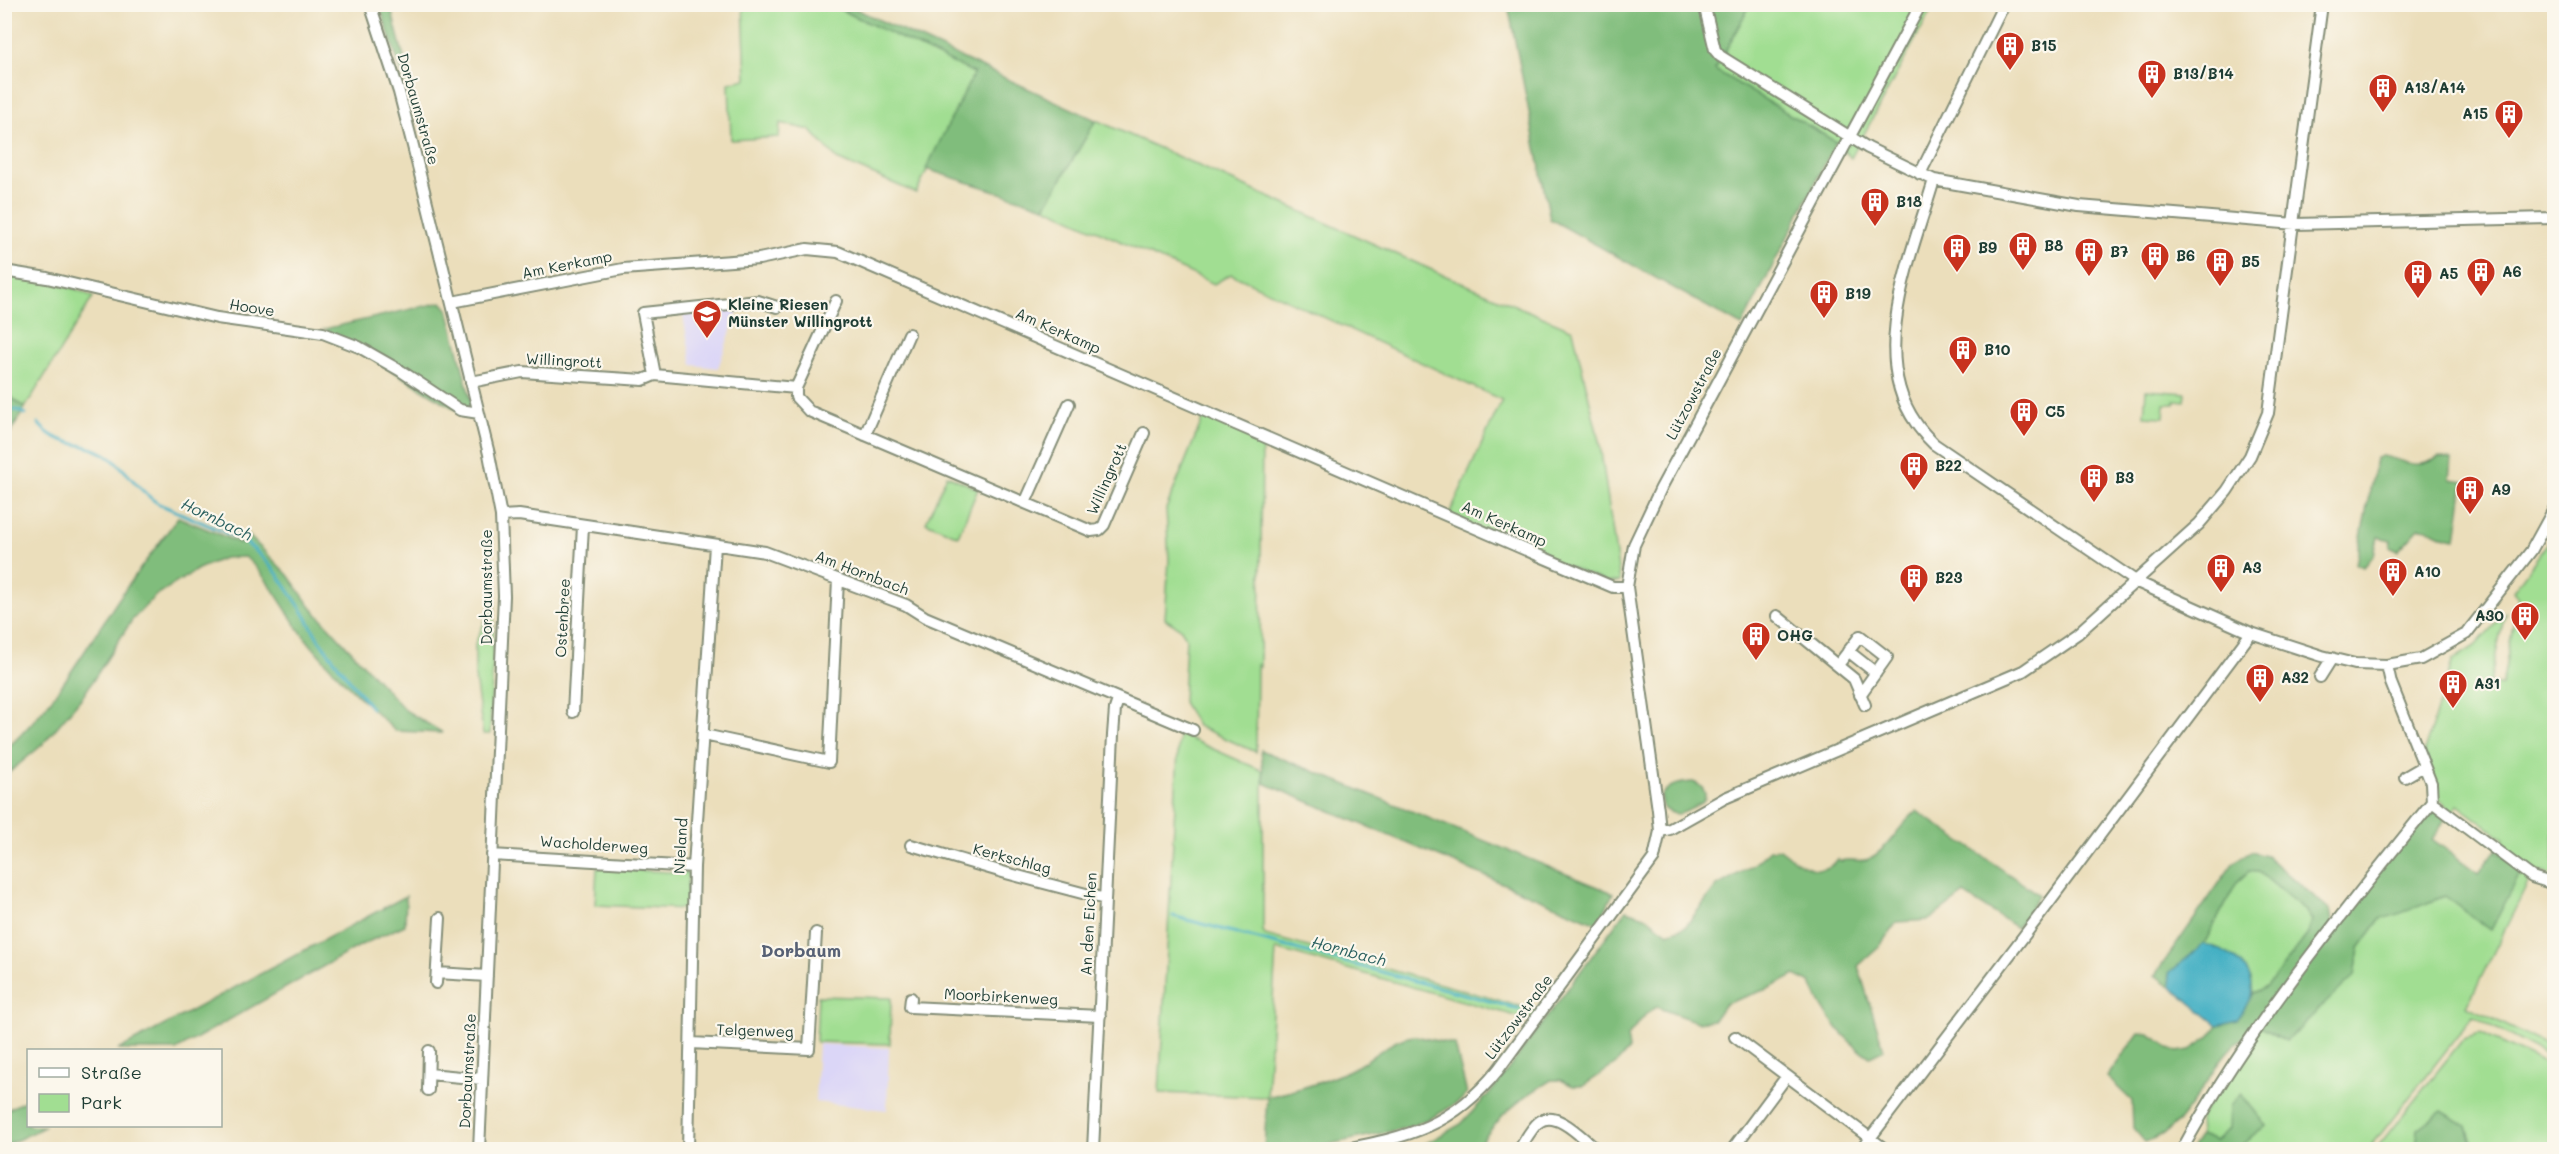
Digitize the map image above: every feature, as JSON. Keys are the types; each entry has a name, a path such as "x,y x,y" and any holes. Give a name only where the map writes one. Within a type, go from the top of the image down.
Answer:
{"street":[{"name":"Dorbaumstraße","path":"370,4 399,92 479,413 501,516 504,596 479,1149"},
{"path":"1704,4 1715,50 1720,56 1851,138 1934,180 2079,206 2295,224 2554,218"},
{"name":"Lützowstraße","path":"1341,1149 1417,1131 1455,1112 1480,1092 1654,858 1660,831 1627,587 1631,556 1640,529 1921,4"},
{"path":"1920,174 2004,4"},
{"path":"1660,831 1670,829 1725,798 2023,671 2077,633 2137,582 2199,524 2227,491 2250,456 2268,413 2295,224 2322,4"},
{"path":"1934,180 1897,307 1894,333 1896,373 1905,402 1915,423 1934,444 2137,582 2251,633 2355,664 2387,665 2421,659 2466,634 2531,551 2554,509"},
{"name":"Am Kerkamp","path":"452,303 623,269 759,259 807,249 838,252 1547,559 1613,587 1627,587"},
{"name":"Hoove","path":"4,271 47,278 217,318 323,333 359,347 401,371 460,410 479,413"},
{"path":"796,388 836,301"},
{"path":"656,375 643,313 758,302 777,307"},
{"path":"865,435 909,334"},
{"name":"Willingrott","path":"471,382 522,372 643,380 656,375 796,388 796,397 809,411 1091,531 1099,530 1104,525 1144,433"},
{"path":"1025,503 1069,404"},
{"name":"Am Hornbach","path":"501,516 519,515 765,552 906,605 925,617 1192,730"},
{"name":"Ostenbree","path":"573,712 583,526"},
{"name":"Nieland","path":"688,1149 694,867 715,545"},
{"path":"704,735 829,762 838,580"},
{"path":"1777,616 1854,679 1862,700 1887,657 1860,636 1838,665"},
{"path":"1861,1149 2056,894 2251,633"},
{"path":"1848,651 1876,673"},
{"path":"2320,676 2332,658"},
{"path":"2182,1149 2235,1060 2329,932 2432,802 2431,783 2391,683 2387,665"},
{"name":"An den Eichen","path":"1093,1149 1114,718 1118,700"},
{"path":"2405,777 2424,766"},
{"path":"2432,802 2532,877 2554,884"},
{"name":"Kerkschlag","path":"911,845 1105,899"},
{"name":"Wacholderweg","path":"492,855 694,867"},
{"path":"440,918 437,978 487,976"},
{"name":"Telgenweg","path":"691,1043 809,1048 816,933"},
{"name":"Moorbirkenweg","path":"911,998 910,1007 1100,1016"},
{"path":"1735,1037 1886,1149"},
{"path":"428,1090 429,1051"},
{"path":"429,1074 482,1078"},
{"path":"1732,1149 1787,1076"},
{"path":"1519,1149 1538,1123 1548,1118 1559,1121 1597,1149"}],"shaded area":[{"name":"Kleine Riesen Münster Willingrott","path":"737,306 737,313 718,368 692,365 682,310"},
{"path":"818,1044 889,1048 887,1110 815,1102"}],"green space":[{"path":"743,4 831,5 974,73 916,193 837,159 810,130 780,123 779,137 731,140 729,83 746,79"},
{"path":"379,5 390,5 419,115 416,115"},
{"path":"831,5 847,5 1096,120 1045,207 926,169 974,73"},
{"path":"1508,5 1750,5 1715,70 1836,142 1742,326 1550,219"},
{"path":"1750,5 1934,5 1851,158 1836,142 1715,70"},
{"path":"1096,120 1432,270 1573,330 1600,445 1620,582 1606,582 1447,519 1502,400 1231,274 1214,284 1045,207"},
{"path":"4,276 61,285 93,297 25,408 5,392"},
{"path":"442,302 448,309 473,409 460,412 324,329"},
{"path":"2146,390 2186,393 2185,401 2175,400 2175,404 2165,404 2164,417 2144,416"},
{"path":"4,392 25,408 11,432 5,427"},
{"path":"1205,413 1262,437 1260,667 1257,665 1256,752 1197,726 1183,702 1186,637 1181,629 1165,619 1169,560 1166,509"},
{"path":"2382,456 2410,464 2423,464 2439,457 2452,460 2450,479 2464,481 2456,539 2419,528 2398,551 2390,547 2391,540 2378,537 2374,555 2364,567 2356,564 2376,458"},
{"path":"947,475 978,489 958,536 926,522"},
{"path":"178,517 242,544 247,534 288,575 310,606 405,710 443,733 395,731 313,648 254,565 245,557 224,558 198,569 155,596 132,620 83,696 42,745 5,776 5,750 22,734 51,699 123,592"},
{"path":"2554,534 2554,875 2534,871 2467,1006 2554,1049 2554,1059 2473,1016 2369,1149 2238,1149 2266,1125 2229,1129 2215,1141 2200,1135 2199,1118 2259,1026 2355,975 2359,948 2380,919 2445,896 2491,929 2496,850 2504,839 2458,805 2452,812 2437,797 2437,785 2424,751 2453,660 2475,646 2505,613 2490,682 2502,686 2518,598 2513,591"},
{"path":"492,596 495,598 490,734 483,734 475,677 475,644 488,614"},
{"path":"1179,734 1263,771 1263,930 1265,935 1537,1011 1530,1020 1276,949 1267,1097 1159,1093"},
{"path":"1261,750 1613,893 1599,924 1264,783"},
{"path":"1693,782 1703,790 1705,799 1703,802 1678,814 1663,807 1661,796 1667,789"},
{"path":"2429,805 2447,818 2432,839 2478,873 2496,850 2522,870 2491,930 2445,896 2380,919 2359,948 2355,975 2286,1041 2259,1026 2233,1046 2222,1058 2184,1114 2173,1126 2160,1136 2145,1142 2133,1128 2132,1101 2107,1077 2139,1033 2149,1034 2177,1052 2190,1050 2209,1037 2218,1025 2237,1020 2253,993 2267,987 2308,934 2312,920 2305,910 2259,872 2249,871 2237,882 2204,944 2169,973 2171,987 2155,975 2234,862 2251,852 2266,856 2330,910 2333,926"},
{"path":"1917,811 2039,895 2017,928 1964,894 1929,920 1897,922 1878,948 1858,966 1884,1050 1870,1057 1860,1050 1842,1034 1827,1015 1811,983 1795,975 1770,988 1725,1004 1714,1020 1697,1022 1656,1007 1646,1014 1627,1037 1629,1049 1616,1064 1583,1086 1573,1086 1561,1080 1551,1080 1526,1096 1503,1115 1475,1149 1416,1149 1461,1124 1495,1087 1626,910 1645,916 1668,933 1685,927 1717,886 1752,866 1770,850 1780,849 1801,864 1817,869 1824,869 1838,859 1841,861 1866,860 1883,849"},
{"path":"597,868 688,873 686,909 595,905"},
{"path":"2249,871 2259,872 2305,910 2312,920 2308,934 2267,987 2253,993 2251,978 2218,948 2204,944 2237,882"},
{"path":"406,896 405,925 361,945 178,1049 120,1049"},
{"path":"818,996 891,998 890,1044 816,1042"},
{"path":"2480,1033 2554,1068 2554,1149 2375,1150 2464,1038"},
{"path":"1415,1036 1455,1045 1467,1094 1460,1101 1435,1116 1406,1128 1302,1150 1264,1150 1267,1097 1333,1077 1354,1068 1399,1040"},
{"path":"2241,1094 2266,1125 2238,1149 2191,1149 2200,1135 2215,1141 2229,1129 2230,1106"},
{"path":"27,1100 27,1127 44,1127 5,1146 5,1111"},
{"path":"2442,1111 2467,1126 2474,1149 2416,1149 2418,1129"}],"water":[{"path":"2204,944 2229,954 2248,973 2252,994 2237,1020 2218,1025 2171,987 2169,973"}],"waterway":[{"name":"Hornbach","path":"4,410 16,410 26,414"},
{"name":"Hornbach","path":"38,423 55,437 93,449 112,459 159,504 243,540 276,572 319,640 371,708"},
{"name":"Hornbach","path":"1173,916 1519,1009"}],"place":[{"name":"B15","path":"2010,72"},
{"name":"B13/B14","path":"2152,100"},
{"name":"A13/A14","path":"2383,114"},
{"name":"A15","path":"2509,140"},
{"name":"B18","path":"1875,228"},
{"name":"B8","path":"2023,272"},
{"name":"B9","path":"1957,274"},
{"name":"B7","path":"2089,278"},
{"name":"B6","path":"2155,282"},
{"name":"B5","path":"2220,288"},
{"name":"A6","path":"2481,298"},
{"name":"A5","path":"2418,300"},
{"name":"B19","path":"1824,320"},
{"name":"Kleine Riesen Münster Willingrott","path":"707,340"},
{"name":"B10","path":"1963,376"},
{"name":"C5","path":"2024,438"},
{"name":"B22","path":"1914,492"},
{"name":"B3","path":"2094,504"},
{"name":"A9","path":"2470,516"},
{"name":"A3","path":"2221,594"},
{"name":"A10","path":"2393,598"},
{"name":"B23","path":"1914,604"},
{"name":"A30","path":"2525,642"},
{"name":"OHG","path":"1756,662"},
{"name":"A32","path":"2260,704"},
{"name":"A31","path":"2453,710"}],"district":[{"name":"Dorbaum","path":"801,951"}]}
